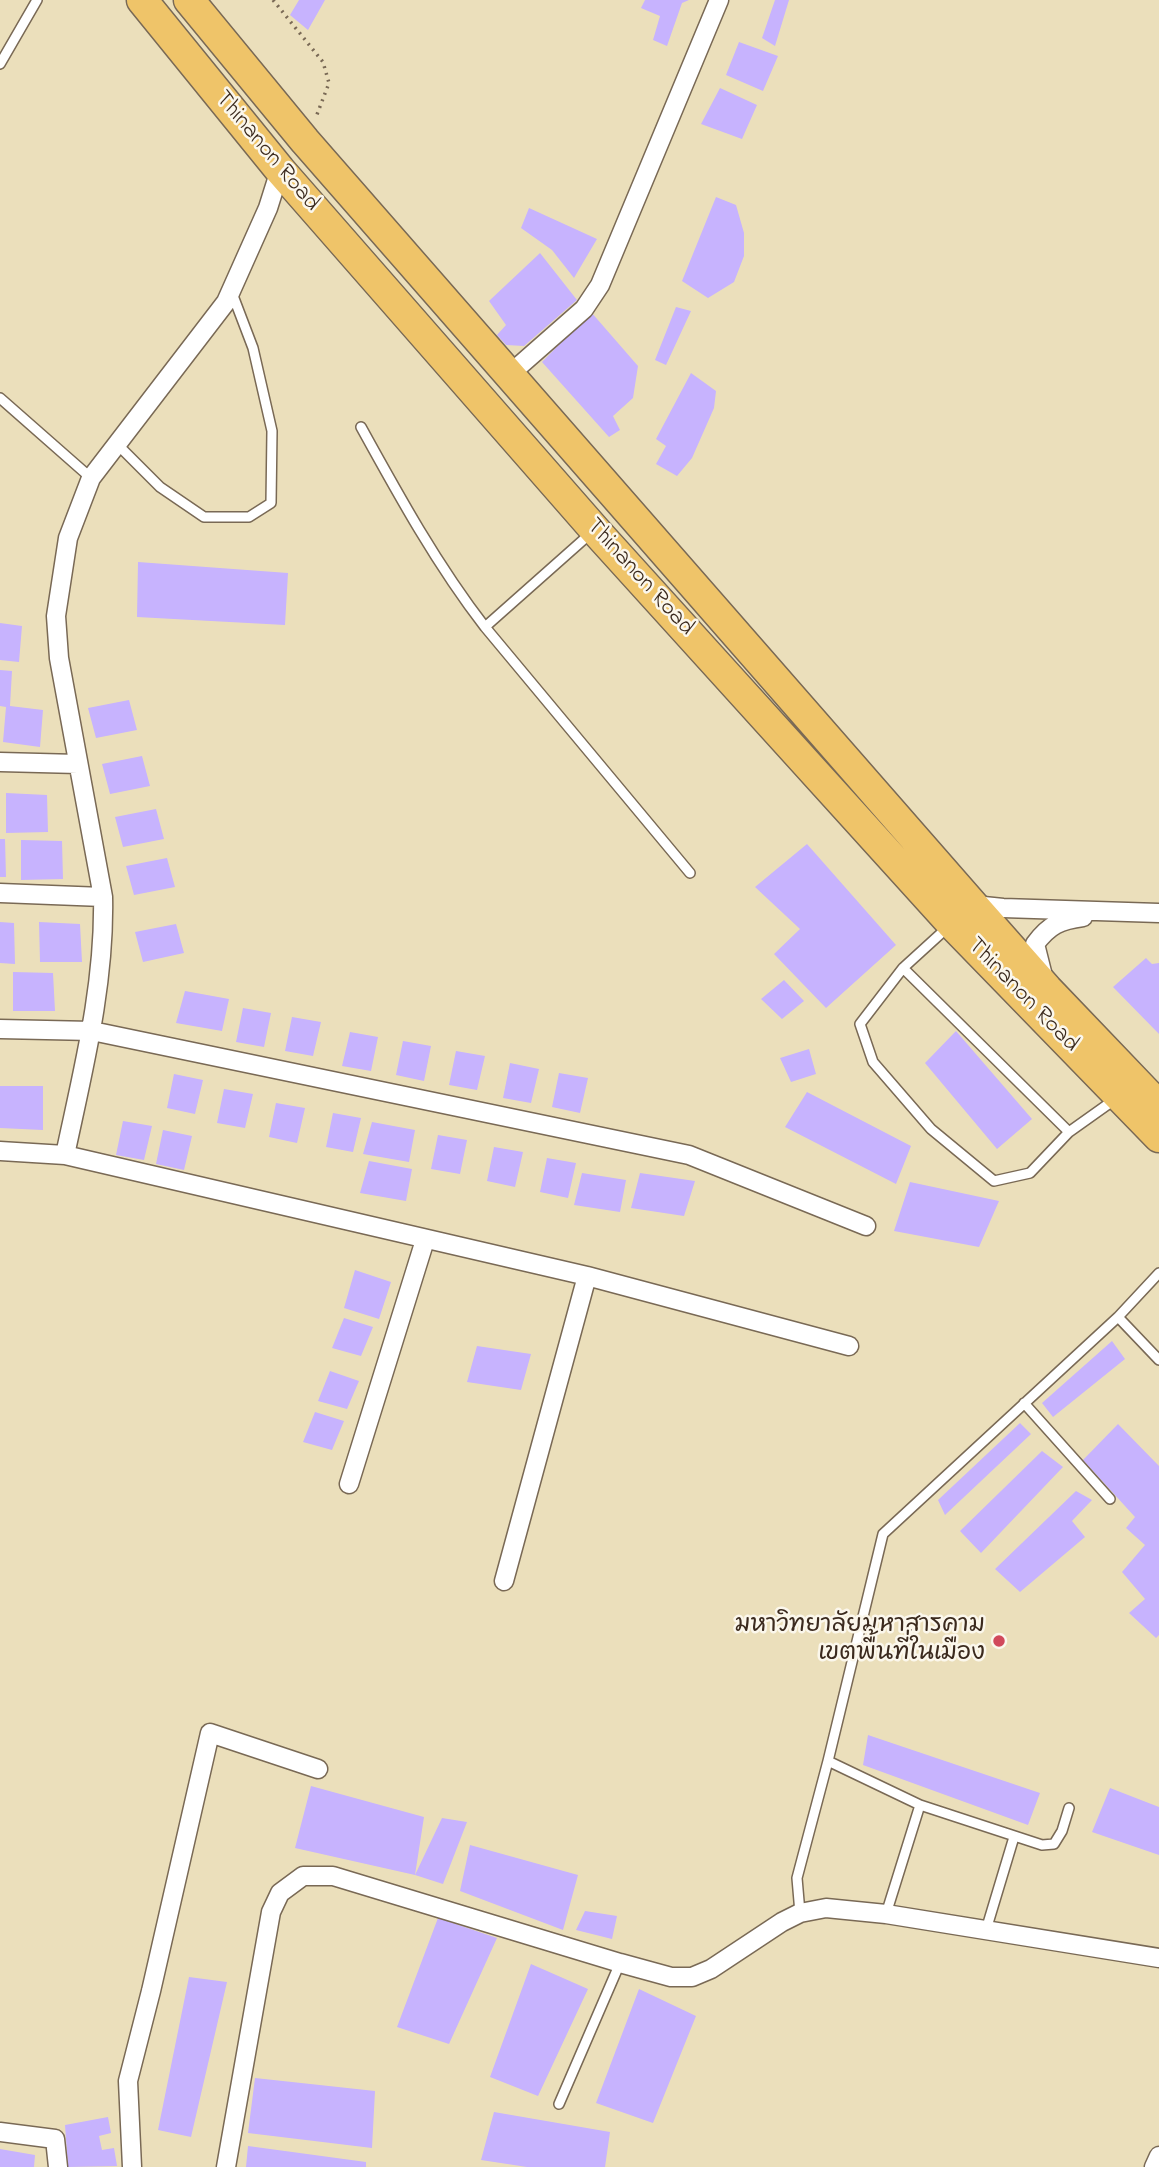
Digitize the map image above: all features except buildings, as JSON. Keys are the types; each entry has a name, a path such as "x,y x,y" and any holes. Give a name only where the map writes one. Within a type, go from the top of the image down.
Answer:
{"main road":[{"name":"Thinanon Road","path":"142,0 280,170 595,530 962,914 1047,989 1159,1106"},
{"name":"Thinanon Road","path":"189,0 305,141 510,374 962,914 1119,1096 1159,1137"}],"street":[{"path":"510,374 591,300 600,285 719,0"},
{"path":"65,1154 92,1031 104,937 103,897 58,659 57,616 68,538 91,478 226,302 268,208 280,170"},
{"path":"0,762 78,764"},
{"path":"0,893 103,897"},
{"path":"962,914 1003,908 1159,913"},
{"path":"1047,989 1035,944 1046,929 1070,919 1118,912"},
{"path":"0,1029 92,1031 689,1154 866,1227"},
{"path":"0,1151 65,1154 587,1276 849,1346"},
{"path":"349,1484 425,1240"},
{"path":"503,1581 587,1276"},
{"path":"132,2167 128,2081 210,1732 318,1769"},
{"path":"226,2167 271,1912 280,1893 303,1875 333,1876 620,1964 671,1977 692,1977 712,1969 782,1922 800,1913 826,1908 886,1914 1159,1958"},
{"path":"0,2132 55,2139 58,2167"},
{"path":"1154,2167 1159,2156"}],"lane":[{"path":"0,64 37,0"},
{"path":"117,444 160,487 204,517 249,517 271,503 272,431 253,348 231,291"},
{"path":"0,398 91,478"},
{"path":"361,427 409,513 459,594 690,873"},
{"path":"485,627 595,530"},
{"path":"962,914 903,968 860,1024 873,1062 930,1129 995,1181 1030,1173 1069,1132 1119,1096"},
{"path":"903,968 1069,1132"},
{"path":"800,1913 797,1878 883,1534 1118,1317 1159,1273"},
{"path":"1118,1317 1159,1360"},
{"path":"1024,1403 1110,1499"},
{"path":"828,1761 920,1805 1042,1845 1054,1844 1062,1831 1069,1808"},
{"path":"886,1914 920,1805"},
{"path":"986,1930 1014,1837"},
{"path":"559,2104 620,1964"}],"path":[{"path":"273,0 323,62 329,83 305,141"}],"place":[{"name":"มหาวิทยาลัยมหาสารคาม เขตพื้นที่ในเมือง","path":"999,1641"}]}
